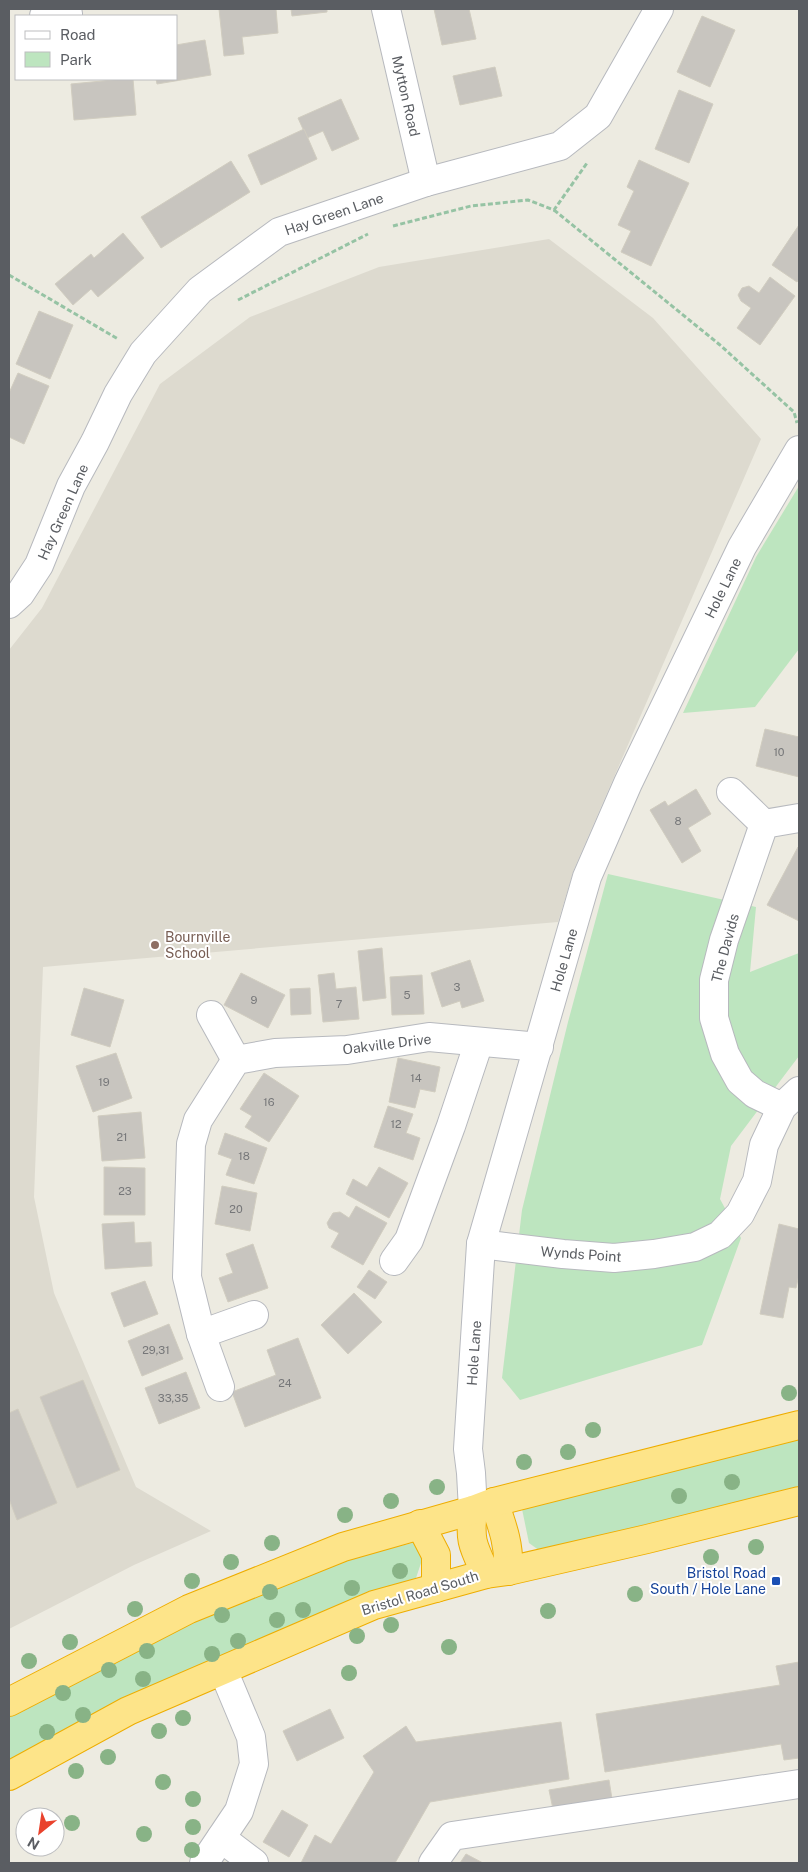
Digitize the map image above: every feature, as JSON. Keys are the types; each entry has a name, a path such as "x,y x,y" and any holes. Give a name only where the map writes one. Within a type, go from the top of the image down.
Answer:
{"highway":[{"path":"9,1702 189,1609 342,1547 483,1506 799,1425"},
{"name":"Bristol Road South","path":"9,1776 128,1711 374,1605 497,1572 647,1539 799,1500"},
{"path":"483,1506 470,1530 472,1544 497,1572"},
{"path":"420,1524 436,1555 436,1588"}],"street":[{"name":"Mytton Road","path":"386,9 426,182"},
{"name":"Hay Green Lane","path":"9,604 20,594 40,566 71,486 118,394 144,353 200,290 279,232 426,182 560,146 598,116 659,9"},
{"name":"Hole Lane","path":"483,1506 471,1473 468,1449 481,1244 587,877 628,783 742,547 799,450"},
{"path":"731,792 764,824 799,818"},
{"name":"The Davids","path":"764,824 724,940 714,980 714,1018 725,1054 740,1081 755,1094 791,1099"},
{"path":"211,1015 236,1060 198,1120 191,1144 187,1277 201,1334 220,1387"},
{"name":"Oakville Drive","path":"236,1060 275,1053 347,1050 429,1037 539,1047"},
{"path":"394,1261 408,1240 452,1126 479,1042"},
{"name":"Wynds Point","path":"481,1244 614,1258 695,1247 720,1235 740,1214 757,1181 764,1145 791,1099"},
{"path":"201,1334 254,1315"},
{"path":"204,1863 239,1811 254,1764 252,1736 223,1670"},
{"path":"433,1863 452,1836 799,1784"},
{"path":"221,1838 254,1863"}],"path":[{"path":"554,210 588,162"},
{"path":"385,228 471,206 528,200 554,210 720,345 794,412 799,429"},
{"path":"231,304 375,230"},
{"path":"9,275 144,353"}],"shaded area":[{"name":"Bournville School","path":"549,239 653,318 761,439 574,869 558,922 43,967 34,1197 54,1293 136,1487 211,1531 134,1565 9,1629 9,650 42,608 160,384 250,317 379,267"}],"green space":[{"path":"799,486 799,649 755,707 683,713 756,557"},
{"path":"608,874 756,907 750,972 799,953 799,1056 731,1146 720,1199 741,1238 702,1345 520,1400 502,1378 522,1210 568,1022"},
{"path":"799,1437 799,1486 540,1551 529,1543 522,1509"},
{"path":"417,1542 422,1560 416,1578 365,1596 9,1762 9,1715 193,1621 348,1558"}],"building":[{"path":"219,9 276,9 278,33 242,37 244,54 224,56"},
{"path":"291,9 327,9 327,12 292,16"},
{"path":"434,9 469,9 476,39 442,45"},
{"path":"702,16 735,30 710,87 677,72"},
{"path":"205,40 211,75 157,84 156,80 178,80 178,45"},
{"path":"495,67 502,96 460,105 453,76"},
{"path":"133,80 136,115 74,120 71,84"},
{"path":"679,90 713,104 689,163 655,149"},
{"path":"341,99 359,139 332,151 323,131 307,138 298,118"},
{"path":"304,129 317,159 261,185 248,155"},
{"path":"639,160 689,183 651,266 621,252 631,231 618,225 634,191 627,187"},
{"path":"231,161 250,192 161,248 141,217"},
{"path":"799,225 799,279 797,282 772,265"},
{"path":"123,233 144,258 98,297 91,289 73,305 55,284 91,254 94,258"},
{"path":"770,277 795,296 760,345 737,328 751,308 741,301 738,295 742,288 749,286 759,293"},
{"path":"39,311 73,325 50,379 16,364"},
{"path":"18,373 49,386 24,444 9,437 9,393"},
{"path":"765,729 799,737 799,777 756,766"},
{"path":"696,789 711,814 688,828 701,851 682,863 650,810 665,801 668,806"},
{"path":"799,847 799,921 767,905"},
{"path":"382,948 386,998 363,1001 358,951"},
{"path":"470,960 484,1001 462,1008 460,1001 442,1007 431,973"},
{"path":"241,973 285,995 268,1028 224,1005"},
{"path":"334,973 336,989 356,987 359,1019 323,1022 318,975"},
{"path":"422,975 424,1014 392,1015 390,977"},
{"path":"84,988 124,1000 110,1047 71,1035"},
{"path":"310,988 311,1014 291,1015 290,989"},
{"path":"116,1053 132,1098 93,1112 76,1066"},
{"path":"398,1058 440,1067 435,1092 420,1089 415,1108 389,1102"},
{"path":"264,1073 299,1096 269,1142 245,1127 252,1116 240,1109"},
{"path":"388,1106 413,1114 406,1133 420,1138 413,1160 374,1147"},
{"path":"141,1112 145,1158 102,1161 98,1116"},
{"path":"225,1133 267,1148 254,1184 226,1175 232,1159 218,1154"},
{"path":"104,1167 145,1168 145,1215 104,1215"},
{"path":"379,1167 408,1183 389,1218 346,1194 353,1179 367,1187"},
{"path":"222,1186 257,1193 250,1231 215,1224"},
{"path":"356,1206 387,1223 363,1265 331,1247 339,1233 329,1228 327,1223 333,1213 340,1212 349,1218"},
{"path":"134,1222 135,1243 151,1242 152,1266 105,1269 102,1224"},
{"path":"779,1224 799,1229 799,1275 796,1288 789,1287 783,1318 760,1314"},
{"path":"253,1244 268,1288 228,1302 219,1278 233,1273 226,1254"},
{"path":"369,1270 387,1282 375,1299 357,1287"},
{"path":"145,1281 158,1314 124,1327 111,1293"},
{"path":"354,1293 382,1322 348,1354 321,1325"},
{"path":"169,1324 183,1359 142,1376 128,1341"},
{"path":"298,1338 321,1398 245,1427 232,1392 276,1375 267,1350"},
{"path":"186,1372 200,1408 159,1424 145,1388"},
{"path":"83,1380 120,1470 77,1488 40,1397"},
{"path":"18,1409 57,1503 17,1520 9,1499 9,1413"},
{"path":"799,1662 799,1758 784,1760 781,1744 605,1772 596,1714 780,1685 776,1666"},
{"path":"330,1709 344,1738 297,1761 283,1731"},
{"path":"561,1722 569,1779 430,1802 395,1863 301,1863 315,1835 331,1844 374,1772 363,1756 406,1726 416,1742"},
{"path":"609,1780 612,1799 553,1809 549,1790"},
{"path":"282,1810 308,1825 289,1857 263,1842"},
{"path":"466,1854 483,1863 460,1863"}],"place":[{"name":"Bournville School","path":"155,945"},
{"name":"Bristol Road South / Hole Lane","path":"776,1581"}]}
